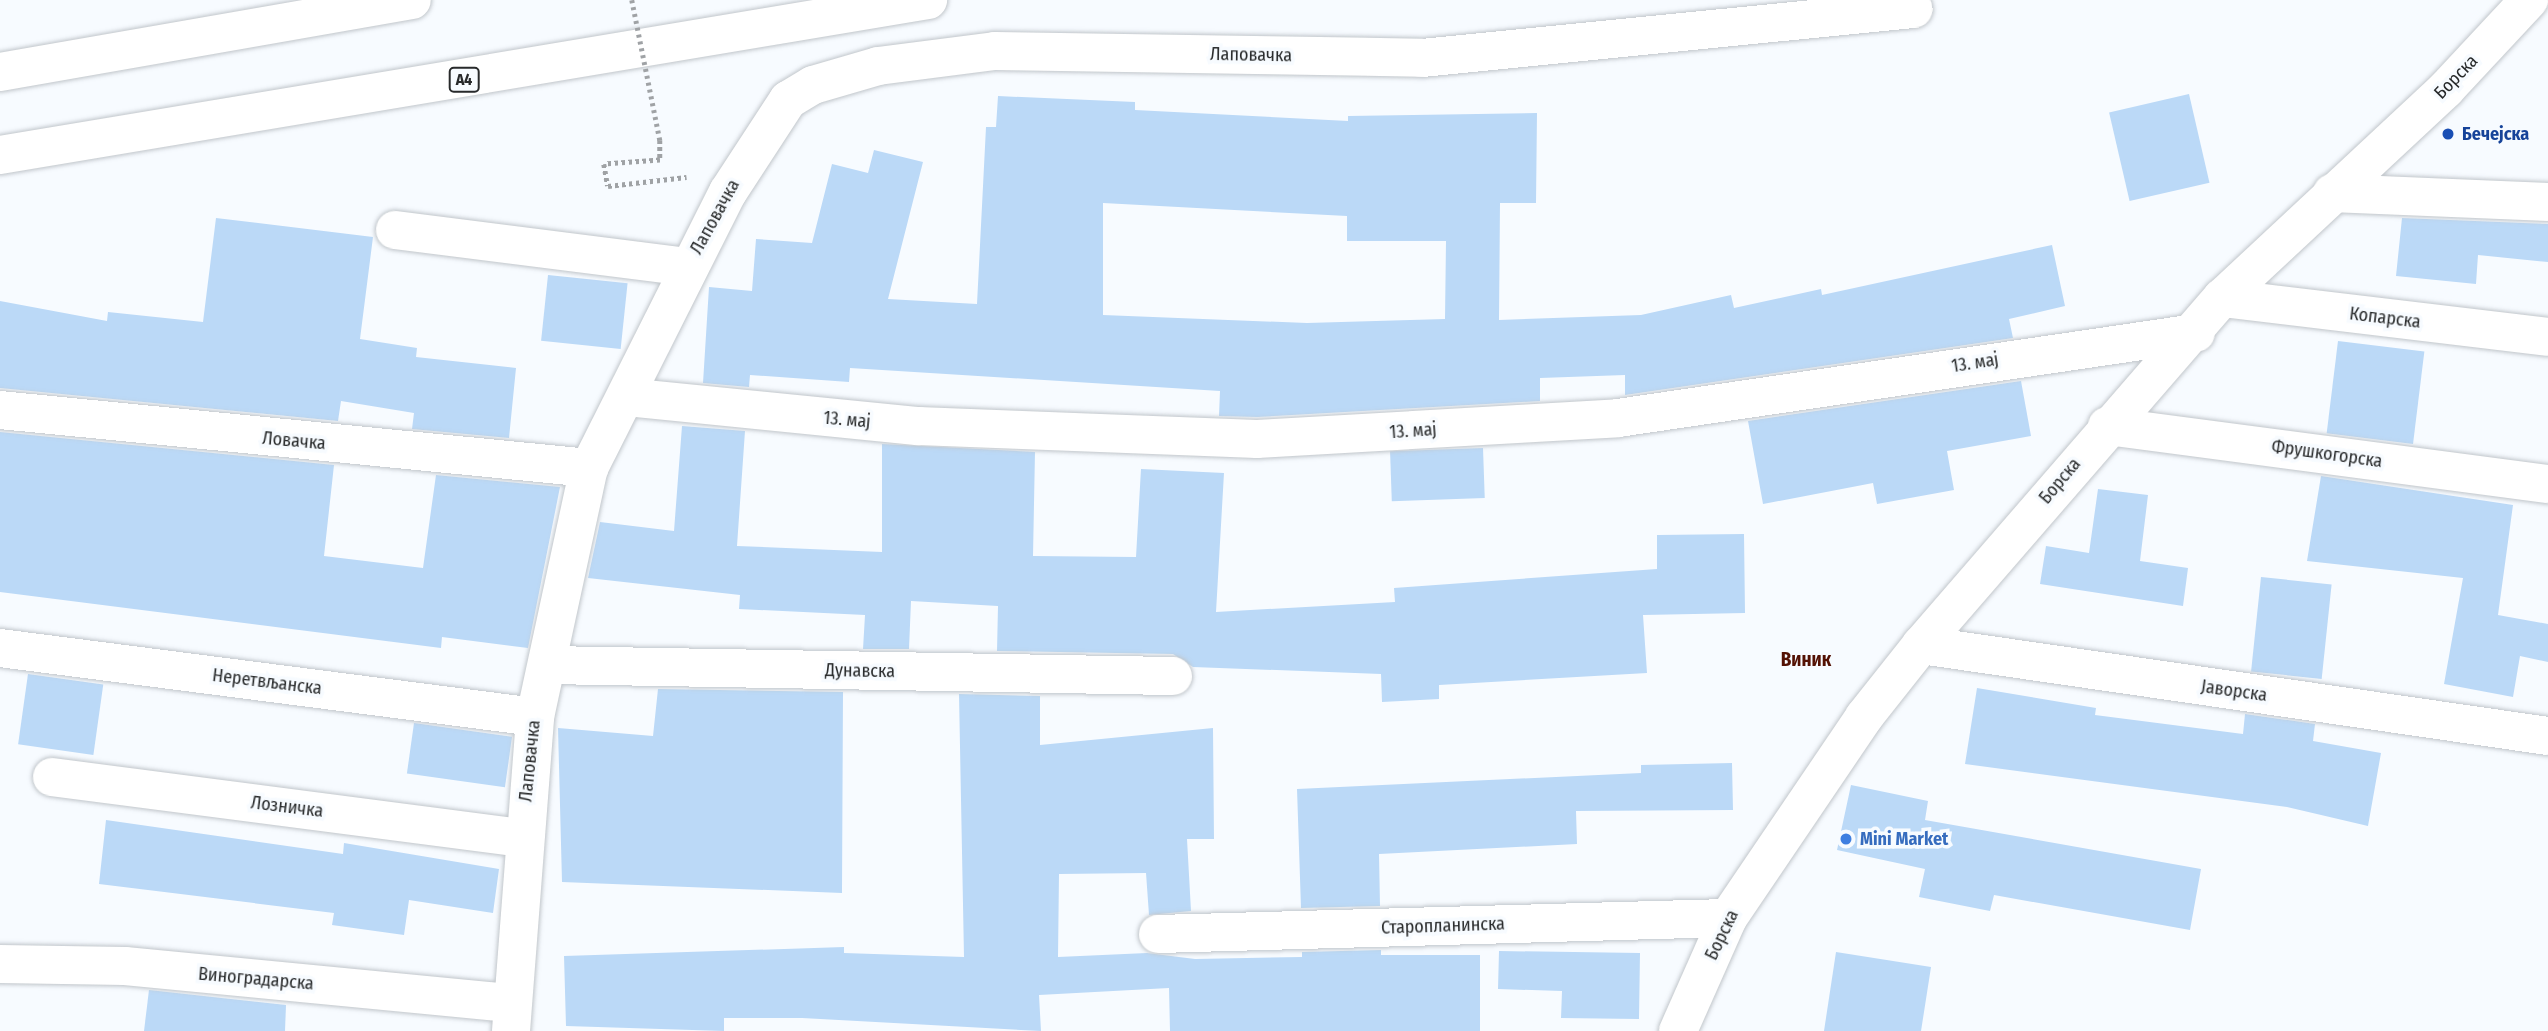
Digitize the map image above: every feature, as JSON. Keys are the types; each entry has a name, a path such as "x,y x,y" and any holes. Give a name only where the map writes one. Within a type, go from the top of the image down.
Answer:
{"main road":[{"path":"0,72 412,0"},
{"name":"A4","path":"0,155 928,0"},
{"name":"Борска","path":"1678,1031 1728,918 1864,717 1921,645 2107,426 2196,333 2222,298 2446,89 2529,0"},
{"name":"Лаповачка","path":"511,1017 522,838 534,717 589,468 626,397 687,267 772,118 788,100 813,85 878,66 1021,51 1435,58 1914,9"},
{"path":"2332,193 2548,202"},
{"name":"Лаповачка","path":"395,230 687,267"},
{"name":"Копарска","path":"2222,298 2548,337"},
{"name":"13. мај","path":"626,397 918,426 1130,438 1271,438 1618,418 2196,333"},
{"name":"Ловачка","path":"0,410 589,468"},
{"name":"Фрушкогорска","path":"2107,426 2548,484"},
{"name":"Јаворска","path":"1921,645 2548,736"},
{"name":"Неретвљанска","path":"0,648 534,717"},
{"name":"Дунавска","path":"547,665 1173,676"},
{"name":"Лозничка","path":"52,777 522,838"},
{"name":"Старопланинска","path":"1158,934 1728,918"},
{"name":"Виноградарска","path":"0,964 125,966 511,1017"}],"path":[{"path":"632,0 660,140 660,160 604,164 608,186 688,176"}],"building":[{"path":"2189,94 2209,183 2130,201 2109,112"},
{"path":"998,96 1135,102 1135,110 1348,121 1348,116 1537,113 1536,203 1500,203 1499,320 1641,315 1731,295 1734,308 1821,289 1822,295 2052,245 2065,306 2009,319 2013,338 1625,395 1625,375 1540,378 1540,401 1257,417 1219,416 1220,391 850,368 849,382 750,375 749,387 703,383 709,287 752,291 756,239 812,243 832,164 868,173 874,150 923,162 888,299 977,304 986,127 996,127","holes":["1103,203 1347,216 1347,241 1446,241 1445,319 1307,323 1103,315"]},
{"path":"216,218 373,237 360,339 417,348 416,357 516,368 509,438 412,429 414,413 341,401 338,421 0,388 0,301 107,321 108,312 203,322"},
{"path":"2402,218 2548,224 2548,262 2478,255 2476,284 2396,276"},
{"path":"548,275 628,283 621,349 541,341"},
{"path":"2338,341 2424,352 2413,444 2327,433"},
{"path":"2021,381 2031,436 1947,451 1954,490 1877,504 1873,483 1763,504 1748,421"},
{"path":"682,426 745,431 737,546 882,552 882,444 1035,452 1033,556 1136,557 1141,469 1224,473 1216,612 1395,602 1394,588 1657,569 1657,535 1744,534 1745,613 1643,615 1647,673 1439,685 1439,699 1382,702 1381,674 1193,667 1173,654 997,651 998,606 911,601 909,649 863,649 865,615 739,609 740,595 588,578 600,522 674,531"},
{"path":"0,432 334,465 324,556 423,568 436,475 560,487 528,648 442,637 441,648 0,592"},
{"path":"1483,448 1485,498 1392,501 1390,451"},
{"path":"2321,476 2513,505 2498,615 2548,624 2548,662 2520,656 2513,697 2444,684 2463,578 2307,561"},
{"path":"2098,489 2148,495 2140,561 2188,568 2183,606 2040,584 2046,546 2089,553"},
{"path":"2261,577 2332,584 2322,679 2251,671"},
{"path":"28,674 103,685 93,755 18,744"},
{"path":"1977,688 2096,708 2095,715 2243,734 2245,714 2315,724 2313,741 2381,753 2368,826 2287,807 1965,764"},
{"path":"658,689 843,692 842,893 562,882 558,728 653,736"},
{"path":"959,694 1040,696 1040,745 1213,728 1214,839 1187,839 1191,911 1149,915 1146,873 1059,874 1058,957 1147,953 1195,959 1302,957 1302,952 1381,950 1381,955 1480,955 1480,1031 1170,1031 1169,988 1039,995 1041,1031 802,1018 724,1018 724,1031 566,1026 564,956 844,947 844,953 964,957"},
{"path":"414,723 512,737 505,787 407,774"},
{"path":"1732,763 1733,810 1576,811 1577,844 1379,854 1380,906 1301,908 1297,789 1641,773 1641,765"},
{"path":"1851,785 1928,801 1925,820 2201,869 2190,930 1994,895 1990,911 1919,897 1925,869 1837,850"},
{"path":"106,820 343,854 344,843 499,869 493,913 409,900 404,935 332,925 334,913 99,884"},
{"path":"1499,951 1640,953 1639,1019 1561,1018 1562,991 1498,989"},
{"path":"1836,952 1931,967 1921,1031 1824,1031"},
{"path":"149,990 286,1005 285,1031 144,1031"}],"place":[{"name":"Бечејска","path":"2448,134"},
{"name":"Mini Market","path":"1846,839"}],"district":[{"name":"Виник","path":"1806,660"}]}
